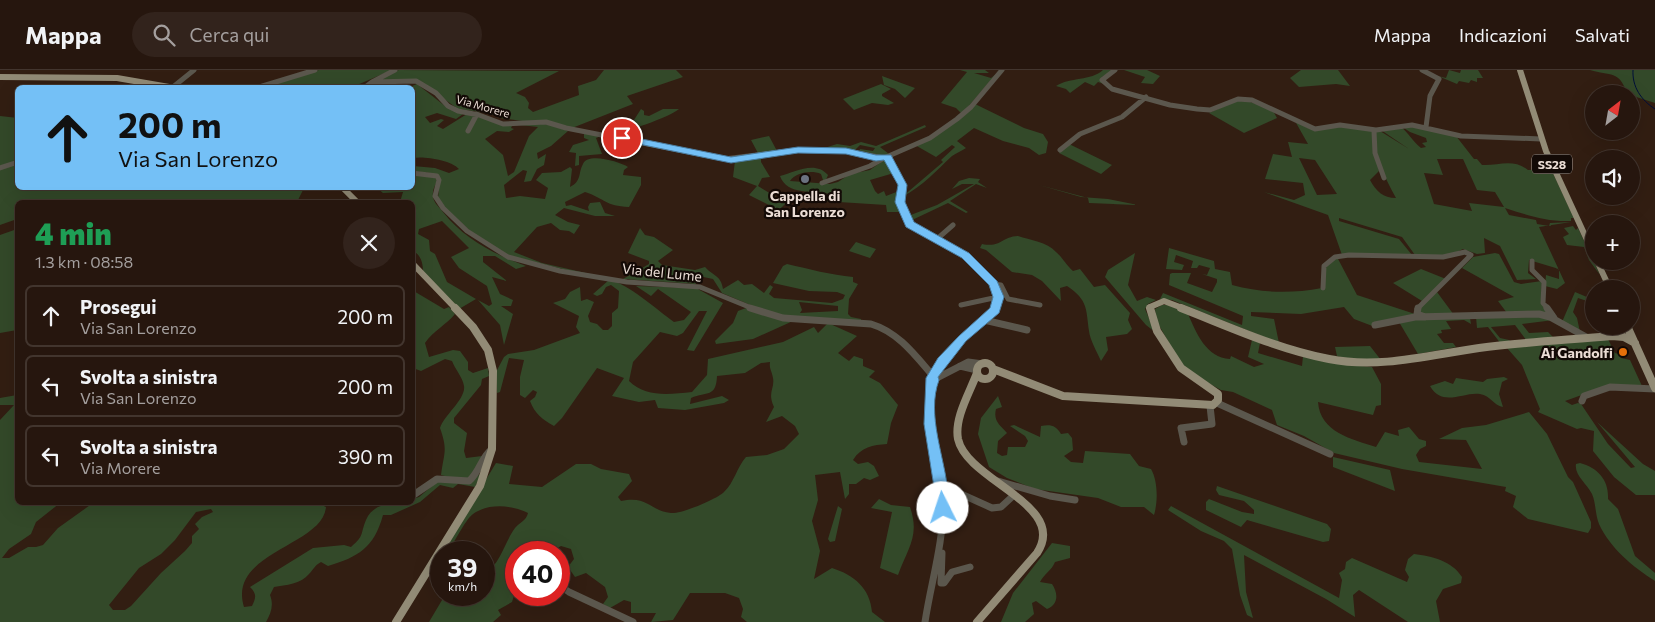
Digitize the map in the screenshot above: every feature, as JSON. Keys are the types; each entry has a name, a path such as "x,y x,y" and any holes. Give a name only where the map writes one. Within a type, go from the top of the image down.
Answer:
{"main road":[{"name":"SS28","path":"1520,70 1541,139 1585,235"},
{"path":"0,77 117,78 161,85"},
{"path":"345,190 355,200"},
{"path":"396,622 480,486 492,449 494,370 488,350 473,328 415,266"},
{"path":"977,372 1007,376 1044,390 1068,396 1213,405 1219,398 1215,390 1183,371 1175,362 1150,316 1149,309 1153,304 1161,302 1172,303 1218,324 1274,345 1322,357 1356,362 1393,362 1480,348 1589,339 1608,335"},
{"path":"1625,335 1634,343 1655,388"},
{"path":"977,622 1036,554 1043,543 1044,532 1038,516 966,457 958,442 959,426 978,366 983,364 990,374"},
{"path":"972,388 990,374"}],"street":[{"path":"176,85 194,70"},
{"path":"266,85 315,70"},
{"path":"368,85 395,70"},
{"path":"822,182 834,182 847,174 866,170 886,158 932,137 966,112 1002,70"},
{"path":"1115,70 1102,79 1109,88 1147,97 1170,105 1206,110 1238,100 1250,100 1267,105 1314,129 1340,125 1374,130 1406,124 1461,136 1541,139"},
{"path":"1422,70 1439,79 1430,96 1426,127"},
{"name":"Via Morere","path":"372,82 416,81 436,93 452,109 477,114 509,124 551,122 566,128 724,159 738,159 798,150 846,151 886,158"},
{"path":"1060,150 1076,136 1121,117 1140,100 1147,97"},
{"path":"468,131 477,114"},
{"path":"1374,130 1375,153 1384,178"},
{"path":"886,158 902,185 900,202 908,221 915,229 966,256 993,284 998,297 995,310 946,356 935,371 930,390 930,424 941,485 943,520 941,583 944,584 952,572 970,567"},
{"path":"0,168 15,163"},
{"name":"Via del Lume","path":"415,173 437,176 439,180 435,196 443,208 477,239 508,257 560,271 627,282 700,287 753,309 783,318 854,323 885,328 905,344 934,378"},
{"path":"937,239 953,225"},
{"path":"1323,288 1324,266 1335,257 1442,257 1464,250 1468,252 1472,255 1469,259 1416,310 1418,314 1425,317"},
{"path":"1532,260 1532,270 1544,282 1543,304 1556,320"},
{"path":"993,284 1001,286 1008,299 1040,305"},
{"path":"962,305 998,297"},
{"path":"1375,325 1425,317 1539,314 1556,320 1589,339"},
{"path":"984,320 1027,330"},
{"path":"934,378 972,361 983,364"},
{"path":"959,366 967,366 977,372"},
{"path":"1582,401 1584,396 1610,387 1655,388"},
{"path":"1184,442 1182,428 1212,424 1213,405 1293,435 1330,454"},
{"path":"415,495 438,479 469,482 477,474 486,452 492,449"},
{"path":"994,480 1050,496 1075,500"},
{"path":"941,485 992,508 1000,507 1014,495"},
{"path":"925,622 941,545"},
{"path":"570,592 633,622"}],"green space":[{"path":"319,70 392,70 357,85 270,85"},
{"path":"399,70 559,71 516,93 525,97 529,103 528,108 533,112 579,95 578,86 596,80 604,70 676,70 683,77 627,96 633,104 572,128 500,118 489,113 458,109 418,80 382,82 377,79"},
{"path":"960,70 985,70 989,73 974,73 991,78 996,74 962,114 956,108 941,103 967,72"},
{"path":"1103,70 1113,70 1102,77 1104,84 1098,82 1094,86 1085,82 1070,93 1066,89 1056,86 1068,81 1093,76"},
{"path":"1124,70 1147,70 1160,76 1153,84 1141,83 1145,77"},
{"path":"1301,70 1338,70 1350,86 1336,84 1299,87 1290,78"},
{"path":"1449,70 1460,73 1461,70 1478,70 1483,78 1477,78 1477,82 1471,80 1469,83 1459,81 1457,84 1438,76 1446,78"},
{"path":"1590,70 1655,70 1655,103 1640,98 1640,85 1623,85 1613,75"},
{"path":"882,76 915,88 905,98 895,89 884,85"},
{"path":"417,84 445,106 463,114 456,119 437,113 425,117 430,123 441,119 444,120 437,126 443,129 467,114 512,126 511,128 514,129 509,132 497,131 485,139 503,155 508,176 514,172 529,136 538,127 520,125 545,123 568,131 551,146 537,153 538,159 546,154 544,165 537,169 531,181 524,182 527,171 523,170 504,185 506,198 520,196 545,199 548,188 536,180 542,173 561,172 570,167 572,169 570,187 578,179 581,167 586,160 597,158 628,167 624,170 623,175 641,177 641,185 629,207 610,204 585,192 565,202 566,206 571,205 589,211 590,203 600,202 605,213 615,216 595,216 564,208 555,215 568,222 580,225 574,234 569,231 560,230 551,223 537,227 514,252 542,263 599,276 510,256 477,237 445,208 438,198 440,177 430,173 415,171 415,166 435,168 449,173 459,169 450,163 437,159 415,158 414,85"},
{"path":"881,84 891,89 882,94 882,96 894,103 888,105 872,103 854,110 843,99"},
{"path":"1244,100 1272,109 1277,118 1244,133 1209,113 1236,101"},
{"path":"975,104 1024,128 1043,134 1048,142 1046,153 1039,155 1029,148 1003,141 974,128 957,141 966,148 952,156 923,183 902,197 943,162 941,160 955,147 952,145 936,157 915,145 931,138"},
{"path":"641,109 644,111 644,115 649,116 663,109 679,109 665,117 643,125 621,132 606,134 632,123"},
{"path":"0,116 15,118 15,162 0,166"},
{"path":"1295,121 1308,128 1336,126 1373,131 1379,171 1370,180 1380,193 1391,198 1396,198 1378,157 1375,131 1380,131 1409,149 1381,130 1400,126 1421,148 1426,147 1422,143 1427,142 1426,138 1410,132 1401,126 1409,125 1456,136 1474,159 1477,159 1482,165 1511,163 1528,170 1551,169 1574,218 1571,218 1571,221 1545,219 1505,208 1509,215 1536,220 1537,224 1547,226 1539,227 1558,269 1529,260 1528,273 1536,279 1517,280 1500,246 1484,238 1485,253 1477,254 1463,249 1450,255 1415,255 1402,237 1339,218 1339,221 1399,239 1412,255 1342,255 1328,215 1264,192 1294,200 1305,195 1303,183 1265,179 1273,154 1292,157 1288,142 1308,144","holes":["1299,158 1315,160 1337,194 1317,195","1437,159 1463,159 1477,190 1495,192 1504,207 1469,203 1472,211 1434,204 1424,173 1443,175"]},
{"path":"925,125 926,127 880,147 889,154 883,156 859,152 860,149 873,151 875,148 860,145 855,150 818,150 837,144 850,146 861,142 876,146"},
{"path":"584,133 601,136 596,138 602,154 579,156 579,165 575,166 576,153 569,152 573,145 589,140 584,138"},
{"path":"769,136 777,151 759,155 751,140"},
{"path":"1067,143 1112,165 1101,174 1059,153"},
{"path":"761,157 761,162 770,177 762,178 758,186 786,203 779,210 749,195 757,186 733,177 735,161"},
{"path":"884,160 887,160 894,173 870,180 878,194 884,191 886,196 899,191 896,201 901,212 887,212 886,205 823,201 829,194 802,191 788,187 780,176 805,168 817,168 828,175 826,180 823,180 821,174 809,172 800,174 790,181 830,184 838,182 850,174 870,170"},
{"path":"15,164 15,190 303,190 298,200 15,200 15,220 0,225 0,169"},
{"path":"415,174 435,177 437,181 433,198 451,222 480,245 526,266 516,269 495,256 483,256 483,262 507,281 492,277 500,294 513,300 511,306 501,306 513,314 504,345 500,325 478,300 489,306 492,304 487,286 459,268 451,257 469,248 442,221 419,229 418,234 429,240 430,251 435,254 447,282 476,299 459,309 423,272 421,260 415,253 415,200 401,200 403,192 383,193 379,190 415,190"},
{"path":"969,178 980,179 978,182 987,188 976,184 950,201 968,212 966,213 948,203 910,221 908,216 937,205 974,184 962,184 952,189 959,181"},
{"path":"1039,185 1085,197 1081,197"},
{"path":"1085,197 1138,205 1089,203 1088,198"},
{"path":"1571,222 1549,225 1550,223"},
{"path":"1573,226 1576,230 1578,228 1585,243 1585,250 1584,247 1567,245 1563,237 1569,234 1564,228"},
{"path":"640,228 645,235 654,237 673,250 658,261 662,265 695,270 705,267 719,278 723,289 738,280 744,285 752,284 764,293 770,285 773,287 769,294 774,298 832,303 843,299 845,295 837,292 809,291 773,283 783,266 787,264 853,277 853,282 858,284 849,299 848,314 851,317 861,319 861,322 789,317 760,309 722,293 713,279 694,275 696,284 623,279 649,264 649,261 628,253","holes":["799,302 838,306 838,311 800,313 802,310"]},
{"path":"15,230 15,330 0,333 0,235"},
{"path":"1018,236 1052,249 1073,271 1080,269 1094,287 1105,285 1130,313 1128,320 1132,329 1127,334 1106,337 1108,350 1101,361 1090,335 1085,305 1074,291 1067,286 1060,288 1061,301 1042,281 1032,275 1012,272 986,250 980,248 982,244 994,245 1008,238"},
{"path":"856,242 876,249 870,258 849,251"},
{"path":"1169,248 1214,261 1215,269 1230,272 1232,285 1276,292 1322,288 1325,266 1337,257 1357,295 1415,314 1375,327 1354,319 1344,307 1301,314 1251,312 1251,316 1274,319 1279,343 1172,300 1160,299 1163,293 1242,325 1243,316 1169,285 1170,274 1191,273 1187,283 1212,292 1217,279 1202,274 1207,275 1210,268 1199,265 1197,268 1191,268 1193,261 1176,255 1174,262 1184,265 1182,270 1166,269"},
{"path":"1135,253 1128,285 1137,301 1147,297 1156,300 1148,304 1145,309 1155,332 1146,325 1105,277 1108,270"},
{"path":"1499,254 1514,282 1521,284 1542,281 1541,301 1547,312 1507,313 1498,301 1514,297 1462,268 1473,257"},
{"path":"1421,269 1446,279 1422,301 1393,283"},
{"path":"1559,270 1565,283 1557,289 1545,286 1546,275 1559,279"},
{"path":"609,280 617,282 633,291 674,322 684,320 691,312 658,289 651,296 636,286 696,288 723,303 694,351 687,350 707,311 699,311 683,333 677,336 660,332 633,362 629,381 643,390 659,394 692,392 707,375 708,359 783,342 814,327 818,333 828,323 857,336 838,353 849,361 854,356 863,359 863,366 875,371 869,377 880,383 898,405 891,423 887,444 868,448 860,452 853,460 858,464 868,462 874,466 879,476 870,480 864,478 856,484 849,484 849,494 845,499 840,472 815,475 818,500 812,521 820,551 814,579 832,568 847,574 864,589 871,604 872,612 885,622 747,622 741,617 743,609 739,598 725,593 690,593 673,620 651,622 656,613 631,613 631,602 624,600 610,608 603,604 608,597 605,587 586,573 575,577 570,570 570,564 574,559 570,549 570,541 507,541 515,528 524,520 528,513 515,508 500,506 479,510 466,522 454,541 449,541 496,463 513,466 509,484 542,487 576,464 591,464 601,469 629,474 632,481 618,497 621,501 637,500 664,512 676,513 699,506 724,492 746,457 767,455 784,449 799,434 795,426 782,416 766,422 774,407 771,398 773,376 770,362 761,363 745,373 717,376 713,391 691,398 690,404 722,396 729,400 724,403 685,410 658,408 655,400 639,402 612,396 624,378 597,368 562,418 554,426 539,416 532,406 530,401 537,392 533,390 525,398 520,395 520,377 524,360 509,358 500,392 497,393 496,372 504,357 508,354 534,350 580,333 576,327 579,316 553,303 565,299 570,292 580,287 581,301 587,299 594,302 588,316 590,322 597,324 603,330 608,330 612,326 612,313 618,308 619,291 611,285 606,287 602,294 597,296 593,294"},
{"path":"415,292 444,309 449,307 455,314 425,343 429,357 453,350 460,351 468,362 468,370 473,373 488,368 489,376 482,379 481,385 454,418 454,423 467,433 464,451 466,458 482,456 471,477 460,480 441,475 445,447 440,428 462,396 464,386 462,380 452,361 445,359 421,371 415,369"},
{"path":"1437,292 1454,315 1424,316 1418,309"},
{"path":"1575,292 1585,296 1585,300 1578,298 1573,312 1577,318 1580,332 1562,322"},
{"path":"1162,305 1169,305 1188,314 1203,343 1214,354 1222,358 1230,359 1231,356 1254,367 1264,364 1248,357 1252,340 1260,343 1258,353 1302,366 1303,356 1340,364 1372,367 1381,384 1381,405 1376,406 1373,415 1318,402 1324,421 1338,433 1376,447 1385,432 1399,436 1398,430 1409,427 1419,439 1426,441 1426,446 1420,449 1416,455 1419,462 1482,469 1466,440 1439,439 1462,428 1486,425 1529,412 1547,434 1568,477 1573,482 1591,522 1591,528 1588,533 1528,519 1513,507 1516,496 1505,491 1506,487 1402,469 1334,453 1304,436 1277,425 1272,410 1233,392 1221,390 1196,376 1181,364 1156,320 1155,309"},
{"path":"746,308 793,321 753,339 716,344 715,341 733,323 738,311"},
{"path":"1536,315 1554,320 1522,324 1529,333 1548,332 1555,339 1527,341 1515,325 1491,327 1500,338 1509,340 1512,343 1501,344 1488,327 1477,328 1476,317"},
{"path":"1470,318 1471,324 1464,320 1446,321 1451,329 1441,330 1442,333 1437,334 1444,343 1453,343 1456,347 1418,354 1399,322 1416,319"},
{"path":"1608,339 1615,353 1619,354 1621,358 1630,360 1642,386 1604,387 1565,401 1572,405 1581,404 1608,444 1631,468 1635,467 1597,422 1643,464 1655,471 1655,495 1636,495 1614,477 1593,451 1594,431 1577,429 1538,412 1540,409 1522,365 1507,348"},
{"path":"1370,346 1381,360 1355,360 1321,353 1337,356 1335,347"},
{"path":"1504,377 1508,379 1502,382 1499,394 1503,407 1480,394 1454,397 1441,396 1435,393 1430,386 1445,381 1453,384 1456,378 1483,382 1487,379"},
{"path":"15,395 15,505 57,505 36,522 31,534 9,549 2,558 9,558 28,547 43,545 58,528 90,505 322,505 326,507 321,520 310,531 262,561 249,574 243,589 244,607 252,606 255,594 250,587 313,548 344,545 351,547 360,537 366,520 374,509 383,505 413,505 391,515 383,515 375,536 356,555 328,566 321,562 302,580 293,584 274,587 270,595 271,609 266,622 0,622 0,420 14,405 0,405 0,398","holes":["211,509 213,512 202,517 195,524 199,529 192,536 192,543 185,551 161,573 131,606 125,610 113,610 109,605 139,568 161,554 175,540 196,512"]},
{"path":"998,396 1002,407 996,409 995,417 1007,433 998,441 997,453 1002,456 1007,455 1008,447 1025,447 1028,441 1025,436 1010,426 1014,425 1040,437 1041,426 1047,425 1055,427 1061,434 1068,433 1072,438 1073,450 1064,456 1071,462 1083,463 1085,451 1130,454 1139,466 1151,469 1155,479 1157,492 1154,515 1144,507 1121,507 1098,498 1035,489 1007,478 989,467 978,434 981,418"},
{"path":"1333,457 1390,470 1395,491 1333,467"},
{"path":"487,462 475,487 458,484 453,488 440,485 415,504 415,498 438,481 469,483 480,474"},
{"path":"1580,463 1592,468 1601,476 1607,486 1608,499 1618,509 1635,556 1655,573 1655,581 1639,570 1609,541 1599,524 1592,494 1577,472 1576,464"},
{"path":"1217,486 1327,524 1331,529 1329,541 1323,542 1247,520 1241,527 1206,510 1206,502 1209,499 1242,512 1254,514 1254,510 1244,501 1219,495 1216,490"},
{"path":"879,499 891,505 910,507 913,517 914,526 911,542 898,575 880,568 892,512 871,508"},
{"path":"838,506 842,509 835,541 830,542 828,539"},
{"path":"1171,506 1339,598 1342,580 1339,573 1345,569 1346,562 1352,558 1407,582 1409,577 1405,570 1408,559 1414,554 1428,556 1441,560 1453,567 1462,577 1461,583 1443,589 1436,601 1440,622 1408,622 1359,590 1353,595 1355,617 1326,599 1244,555 1246,592 1253,618 1247,615 1240,595 1232,549 1224,541 1201,531 1168,510"},
{"path":"1052,543 1070,546 1070,558 1055,562 1040,582 1052,584 1056,595 1054,604 1047,609 1036,601 1032,603 1034,614 1025,622 1001,622 1013,593"},
{"path":"505,546 505,606 498,610 501,615 493,622 429,622 438,606 495,606 495,564"}],"waterway":[{"path":"1633,70 1634,82 1638,92 1655,109"}],"place":[{"name":"Cappella di San Lorenzo","path":"805,179"},
{"name":"Ai Gandolfi","path":"1623,352"}],"route":[{"path":"622,138 731,160 798,150 846,151 876,158 887,157 902,185 900,202 910,224 915,229 951,246 966,256 988,277 998,297 995,310 962,338 942,361 932,378 934,380 930,387 930,424 941,481 943,508"}]}
